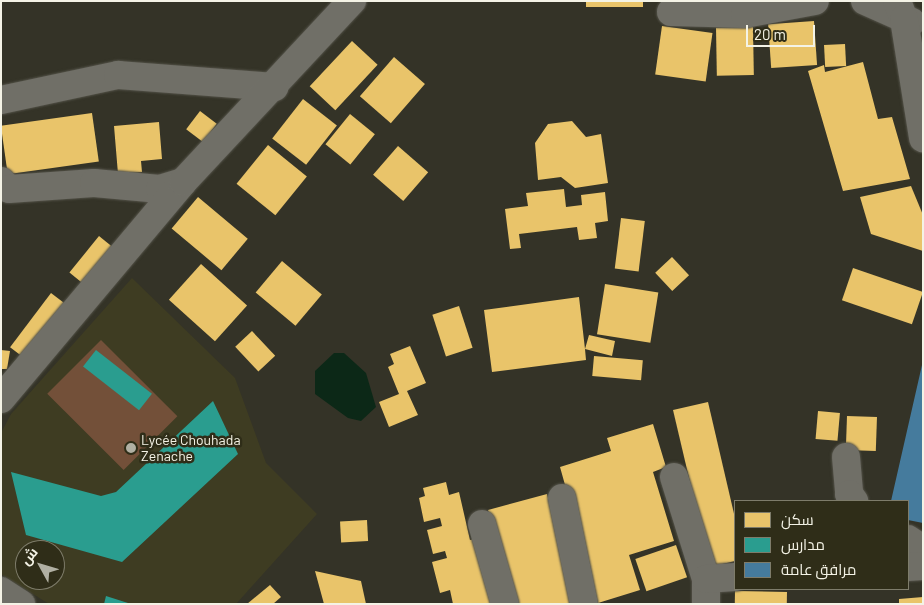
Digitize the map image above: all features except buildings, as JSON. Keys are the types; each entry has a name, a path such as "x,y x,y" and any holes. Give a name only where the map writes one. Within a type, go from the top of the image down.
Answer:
{"street":[{"path":"1,399 183,182 275,87 352,1"},
{"path":"671,12 745,14 815,1"},
{"path":"865,1 902,12 923,138"},
{"path":"1,100 118,75 275,87"},
{"path":"4,187 94,183 160,189 183,182"},
{"path":"846,457 849,494 853,500"},
{"path":"674,477 706,591 734,577"},
{"path":"562,498 584,604"},
{"path":"482,524 505,604"},
{"path":"909,540 923,549"},
{"path":"909,567 923,566"},
{"path":"1,591 21,604"}],"shaded area":[{"name":"Lycée Chouhada Zenache","path":"132,278 235,378 266,463 317,514 236,604 49,604 27,590 65,590 65,540 15,540 15,583 1,574 1,433 11,414"},
{"path":"101,340 177,416 124,470 47,394"},
{"path":"334,353 344,353 366,373 376,407 361,421 348,418 315,394 315,371"}],"place":[{"name":"Lycée Chouhada Zenache","path":"131,448"}]}
